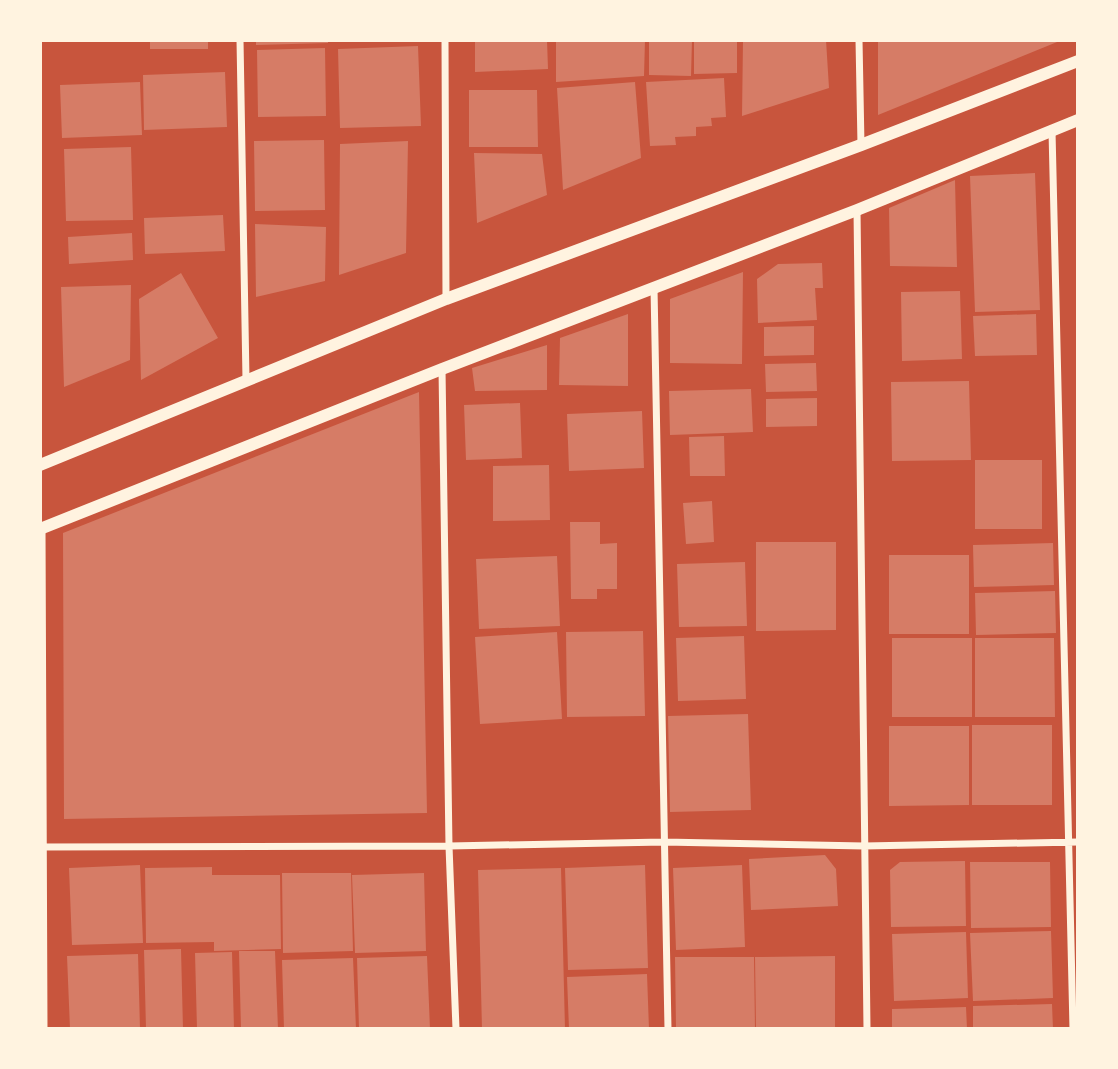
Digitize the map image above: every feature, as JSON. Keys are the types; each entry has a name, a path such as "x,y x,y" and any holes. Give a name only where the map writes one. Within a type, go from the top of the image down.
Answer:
{"street":[{"path":"240,40 246,379"},
{"path":"446,40 446,299"},
{"path":"859,40 862,145"},
{"path":"40,465 446,299 862,145 1078,61"},
{"path":"44,1029 41,528 442,369 857,210 1078,120"},
{"path":"1052,131 1073,843 1073,1029"},
{"path":"857,210 867,1029"},
{"path":"654,287 667,1029"},
{"path":"442,369 449,846 456,1029"},
{"path":"41,847 449,846 664,842 864,846 1073,843"}],"building":[{"path":"150,40 208,40 208,49 150,49"},
{"path":"256,40 328,40 328,43 256,45"},
{"path":"475,40 547,40 548,69 475,72"},
{"path":"556,40 645,40 644,76 556,82"},
{"path":"649,40 692,40 691,76 649,75"},
{"path":"694,40 737,40 737,73 694,74"},
{"path":"743,40 826,40 829,88 742,116"},
{"path":"878,40 1062,40 878,115"},
{"path":"418,46 421,126 340,128 338,49"},
{"path":"325,48 326,116 258,117 257,50"},
{"path":"225,72 227,127 144,130 143,75"},
{"path":"724,78 726,117 711,118 712,126 696,127 696,136 675,137 676,145 650,146 646,82"},
{"path":"140,82 142,135 62,138 60,85"},
{"path":"635,82 641,158 563,190 557,88"},
{"path":"469,90 537,90 538,147 469,147"},
{"path":"324,140 325,210 255,211 254,141"},
{"path":"408,141 406,253 339,275 340,144"},
{"path":"131,147 133,220 66,221 64,149"},
{"path":"474,153 542,154 547,195 477,223"},
{"path":"1035,173 1040,310 975,312 970,176"},
{"path":"955,180 957,267 890,266 889,208"},
{"path":"223,215 225,251 145,254 144,218"},
{"path":"255,224 326,227 325,281 256,297"},
{"path":"132,233 133,260 69,264 68,237"},
{"path":"822,263 823,288 815,288 817,320 758,323 757,279 778,264"},
{"path":"743,272 742,364 670,363 670,299"},
{"path":"181,273 218,338 141,380 139,299"},
{"path":"131,285 130,360 64,387 61,287"},
{"path":"960,291 962,359 902,361 901,292"},
{"path":"628,314 628,386 559,385 560,338"},
{"path":"1036,314 1037,355 975,356 973,316"},
{"path":"814,326 814,355 764,356 764,327"},
{"path":"547,345 547,390 475,391 472,368"},
{"path":"816,363 817,391 766,392 765,364"},
{"path":"969,381 971,460 892,461 891,382"},
{"path":"751,389 753,432 670,435 669,391"},
{"path":"419,392 427,813 64,819 63,533"},
{"path":"817,398 817,426 766,427 766,399"},
{"path":"520,403 522,458 466,460 464,405"},
{"path":"642,411 644,468 569,471 567,414"},
{"path":"724,436 725,476 690,476 689,437"},
{"path":"975,460 1042,460 1042,529 975,529"},
{"path":"549,465 550,520 493,521 493,466"},
{"path":"712,501 714,542 686,544 683,503"},
{"path":"570,522 600,522 600,544 617,543 617,589 597,589 597,599 571,599"},
{"path":"756,542 836,542 836,630 756,631"},
{"path":"1053,543 1054,585 974,587 973,545"},
{"path":"889,555 969,555 969,634 889,634"},
{"path":"557,556 560,626 479,629 476,559"},
{"path":"745,562 747,626 679,627 677,564"},
{"path":"1055,591 1056,633 976,635 975,593"},
{"path":"643,631 645,716 567,717 566,632"},
{"path":"557,632 562,719 480,724 475,637"},
{"path":"744,636 746,699 678,701 676,638"},
{"path":"892,638 972,638 972,717 892,717"},
{"path":"975,638 1054,638 1055,717 975,717"},
{"path":"748,714 751,810 670,812 668,716"},
{"path":"972,725 1052,725 1052,805 972,805"},
{"path":"889,726 969,726 969,805 889,806"},
{"path":"825,855 836,869 838,906 751,910 749,859"},
{"path":"965,861 966,926 891,927 890,870 900,862"},
{"path":"970,862 1050,862 1051,927 971,928"},
{"path":"140,865 143,943 72,945 69,868"},
{"path":"645,865 648,968 568,970 565,868"},
{"path":"742,865 745,947 676,950 673,868"},
{"path":"212,867 212,875 280,875 281,949 214,951 214,942 146,943 145,868"},
{"path":"561,868 565,1029 482,1029 478,870"},
{"path":"282,873 351,873 353,951 283,953"},
{"path":"424,873 426,951 355,953 352,875"},
{"path":"1051,931 1053,998 973,1001 970,933"},
{"path":"966,932 968,998 894,1001 892,934"},
{"path":"181,949 183,1029 146,1029 144,950"},
{"path":"239,951 275,951 278,1029 241,1029"},
{"path":"232,952 234,1029 197,1029 195,953"},
{"path":"138,954 140,1029 70,1029 67,956"},
{"path":"427,956 430,1029 359,1029 357,958"},
{"path":"835,956 835,1029 756,1029 755,957"},
{"path":"675,957 754,957 755,1029 676,1029"},
{"path":"353,958 356,1029 284,1029 282,960"},
{"path":"647,974 649,1029 569,1029 567,977"},
{"path":"1052,1004 1053,1029 973,1029 973,1006"},
{"path":"966,1007 967,1029 892,1029 892,1009"}]}
